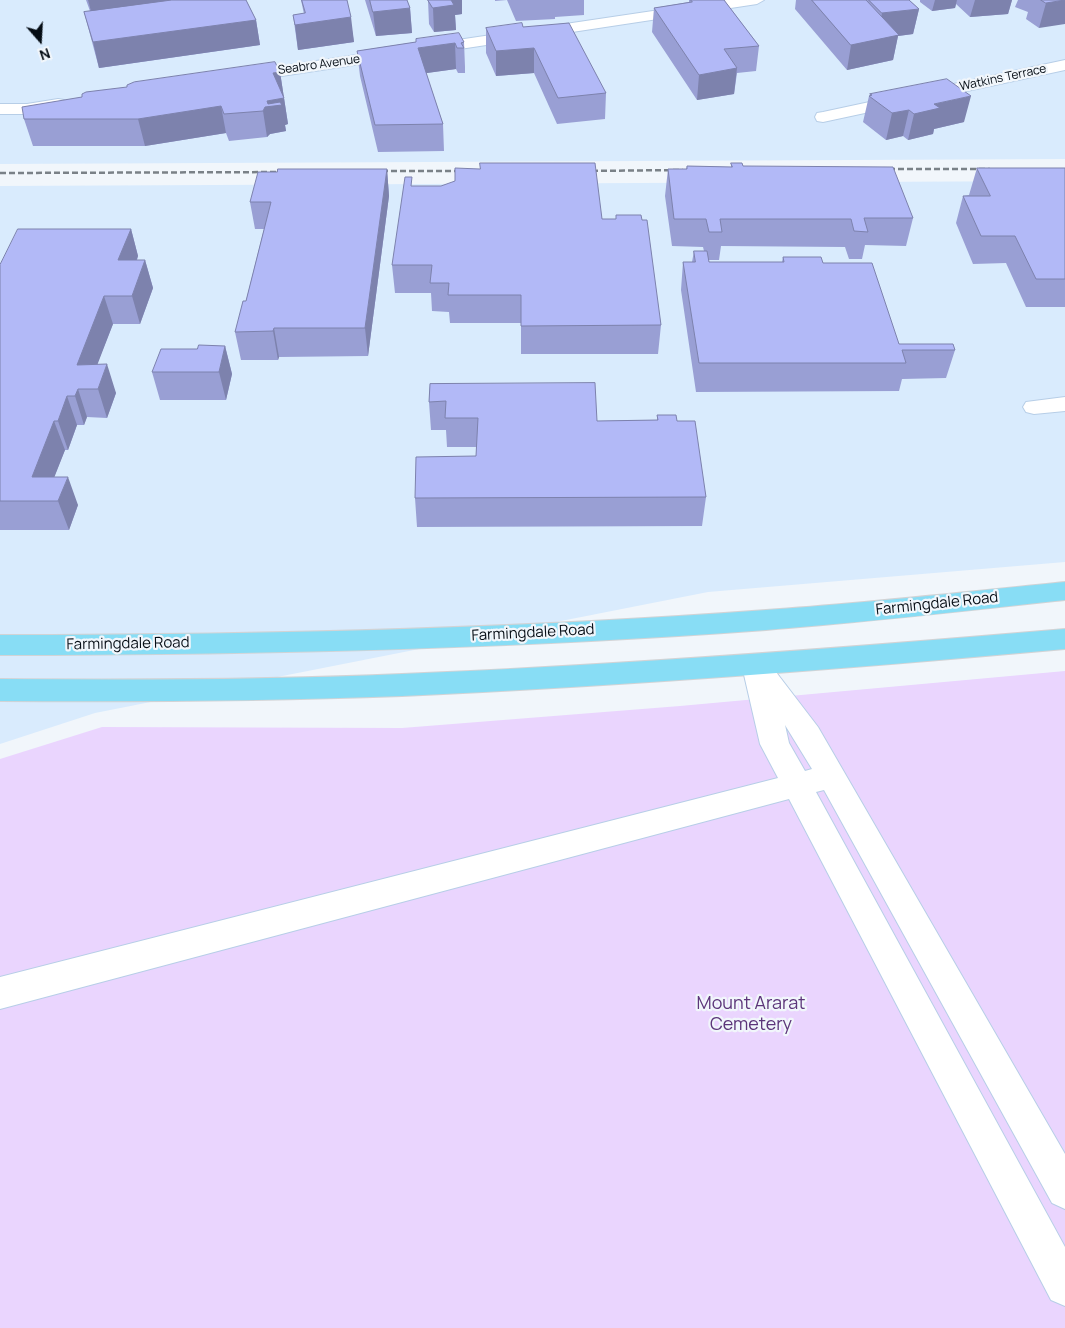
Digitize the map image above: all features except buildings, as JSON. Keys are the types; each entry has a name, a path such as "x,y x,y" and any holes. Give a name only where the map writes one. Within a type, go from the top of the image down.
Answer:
{"main road":[{"name":"Farmingdale Road","path":"0,645 323,642 542,633 791,618 1065,591"},
{"path":"0,690 164,690 381,686 756,666 1065,639"}],"street":[{"name":"Seabro Avenue","path":"231,78 757,0"},
{"name":"Watkins Terrace","path":"823,117 1065,64"},
{"path":"0,109 27,108 72,102"},
{"path":"1034,407 1065,404"},
{"path":"756,666 808,735 1065,1190"},
{"path":"756,666 775,744 1065,1286"},
{"path":"0,993 832,776"}],"shaded area":[{"path":"0,0 1065,0 1065,159 0,164"},
{"path":"1065,181 1065,562 708,592 95,713 0,744 0,186"}],"green space":[{"name":"Mount Ararat Cemetery","path":"1065,671 1065,1328 0,1328 0,759 102,727 402,728 680,706"}],"railway":[{"path":"880,169 990,169"},
{"path":"583,171 683,170"},
{"path":"373,171 470,171"},
{"path":"0,173 290,172"}]}
